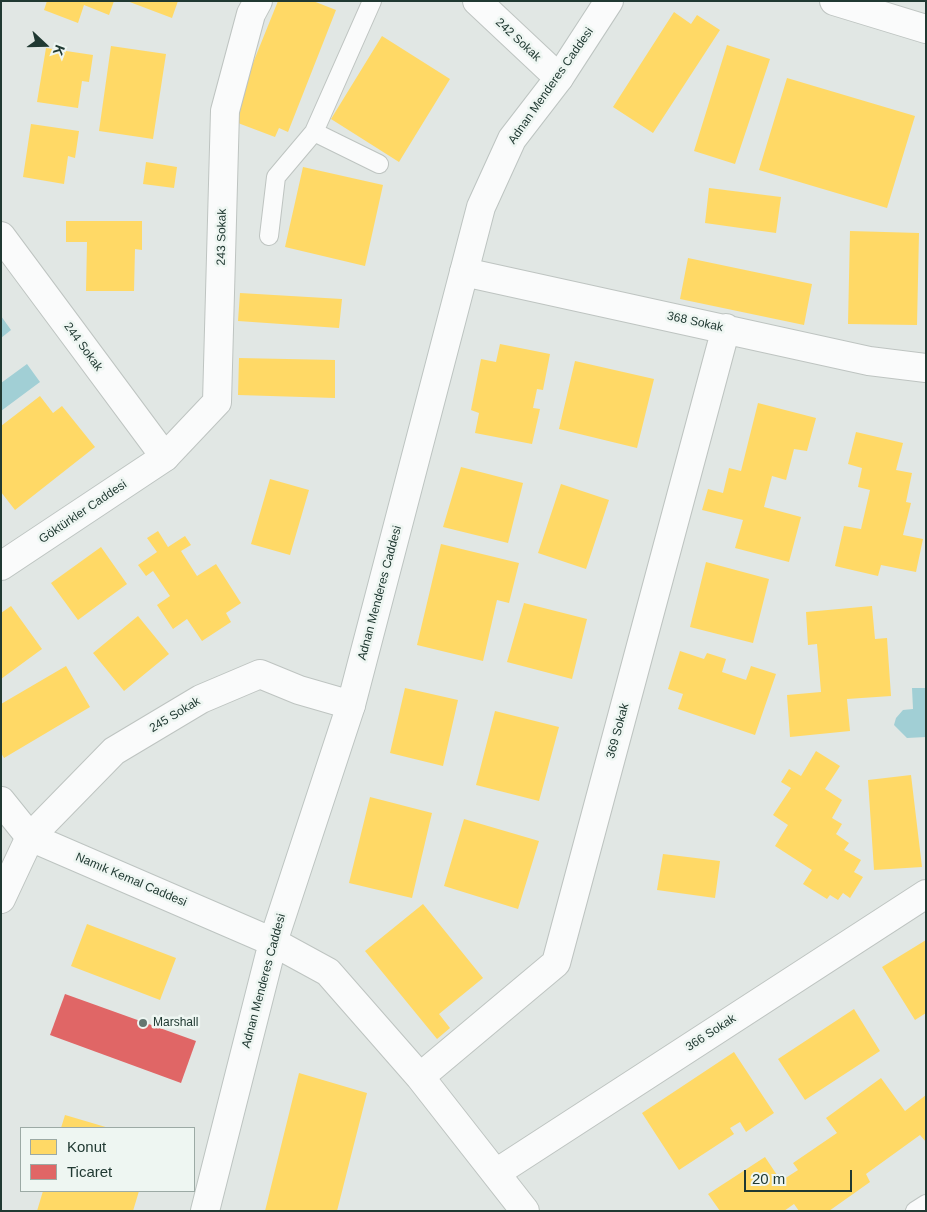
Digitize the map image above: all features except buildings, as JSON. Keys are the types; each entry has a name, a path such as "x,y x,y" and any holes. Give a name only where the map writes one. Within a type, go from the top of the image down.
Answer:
{"street":[{"name":"243 Sokak","path":"164,457 218,402 225,111 251,14 258,1"},
{"name":"242 Sokak","path":"478,1 559,78"},
{"name":"Adnan Menderes Caddesi","path":"205,1211 273,942 351,705 481,208 512,139 559,78 609,1"},
{"path":"834,1 926,29"},
{"name":"244 Sokak","path":"1,236 164,457"},
{"name":"368 Sokak","path":"464,272 726,328 869,361 926,368"},
{"name":"369 Sokak","path":"420,1077 556,963 726,328"},
{"name":"Göktürkler Caddesi","path":"1,566 164,457"},
{"name":"245 Sokak","path":"1,899 30,837 114,751 201,699 260,674 299,690 351,705"},
{"name":"Namık Kemal Caddesi","path":"1,802 30,837 273,942"},
{"name":"366 Sokak","path":"496,1173 926,894"},
{"path":"273,942 328,972 420,1077 522,1209"}],"lane":[{"path":"268,236 276,177 314,132 372,1"},
{"path":"314,132 379,164"},
{"path":"915,1211 926,1204"}],"water":[{"path":"1,316 11,330 1,338"},
{"path":"27,364 40,382 1,411 1,383"},
{"path":"912,688 926,688 926,737 907,738 894,725 896,718 903,710 913,709"}],"place":[{"name":"Marshall","path":"143,1023"}]}
